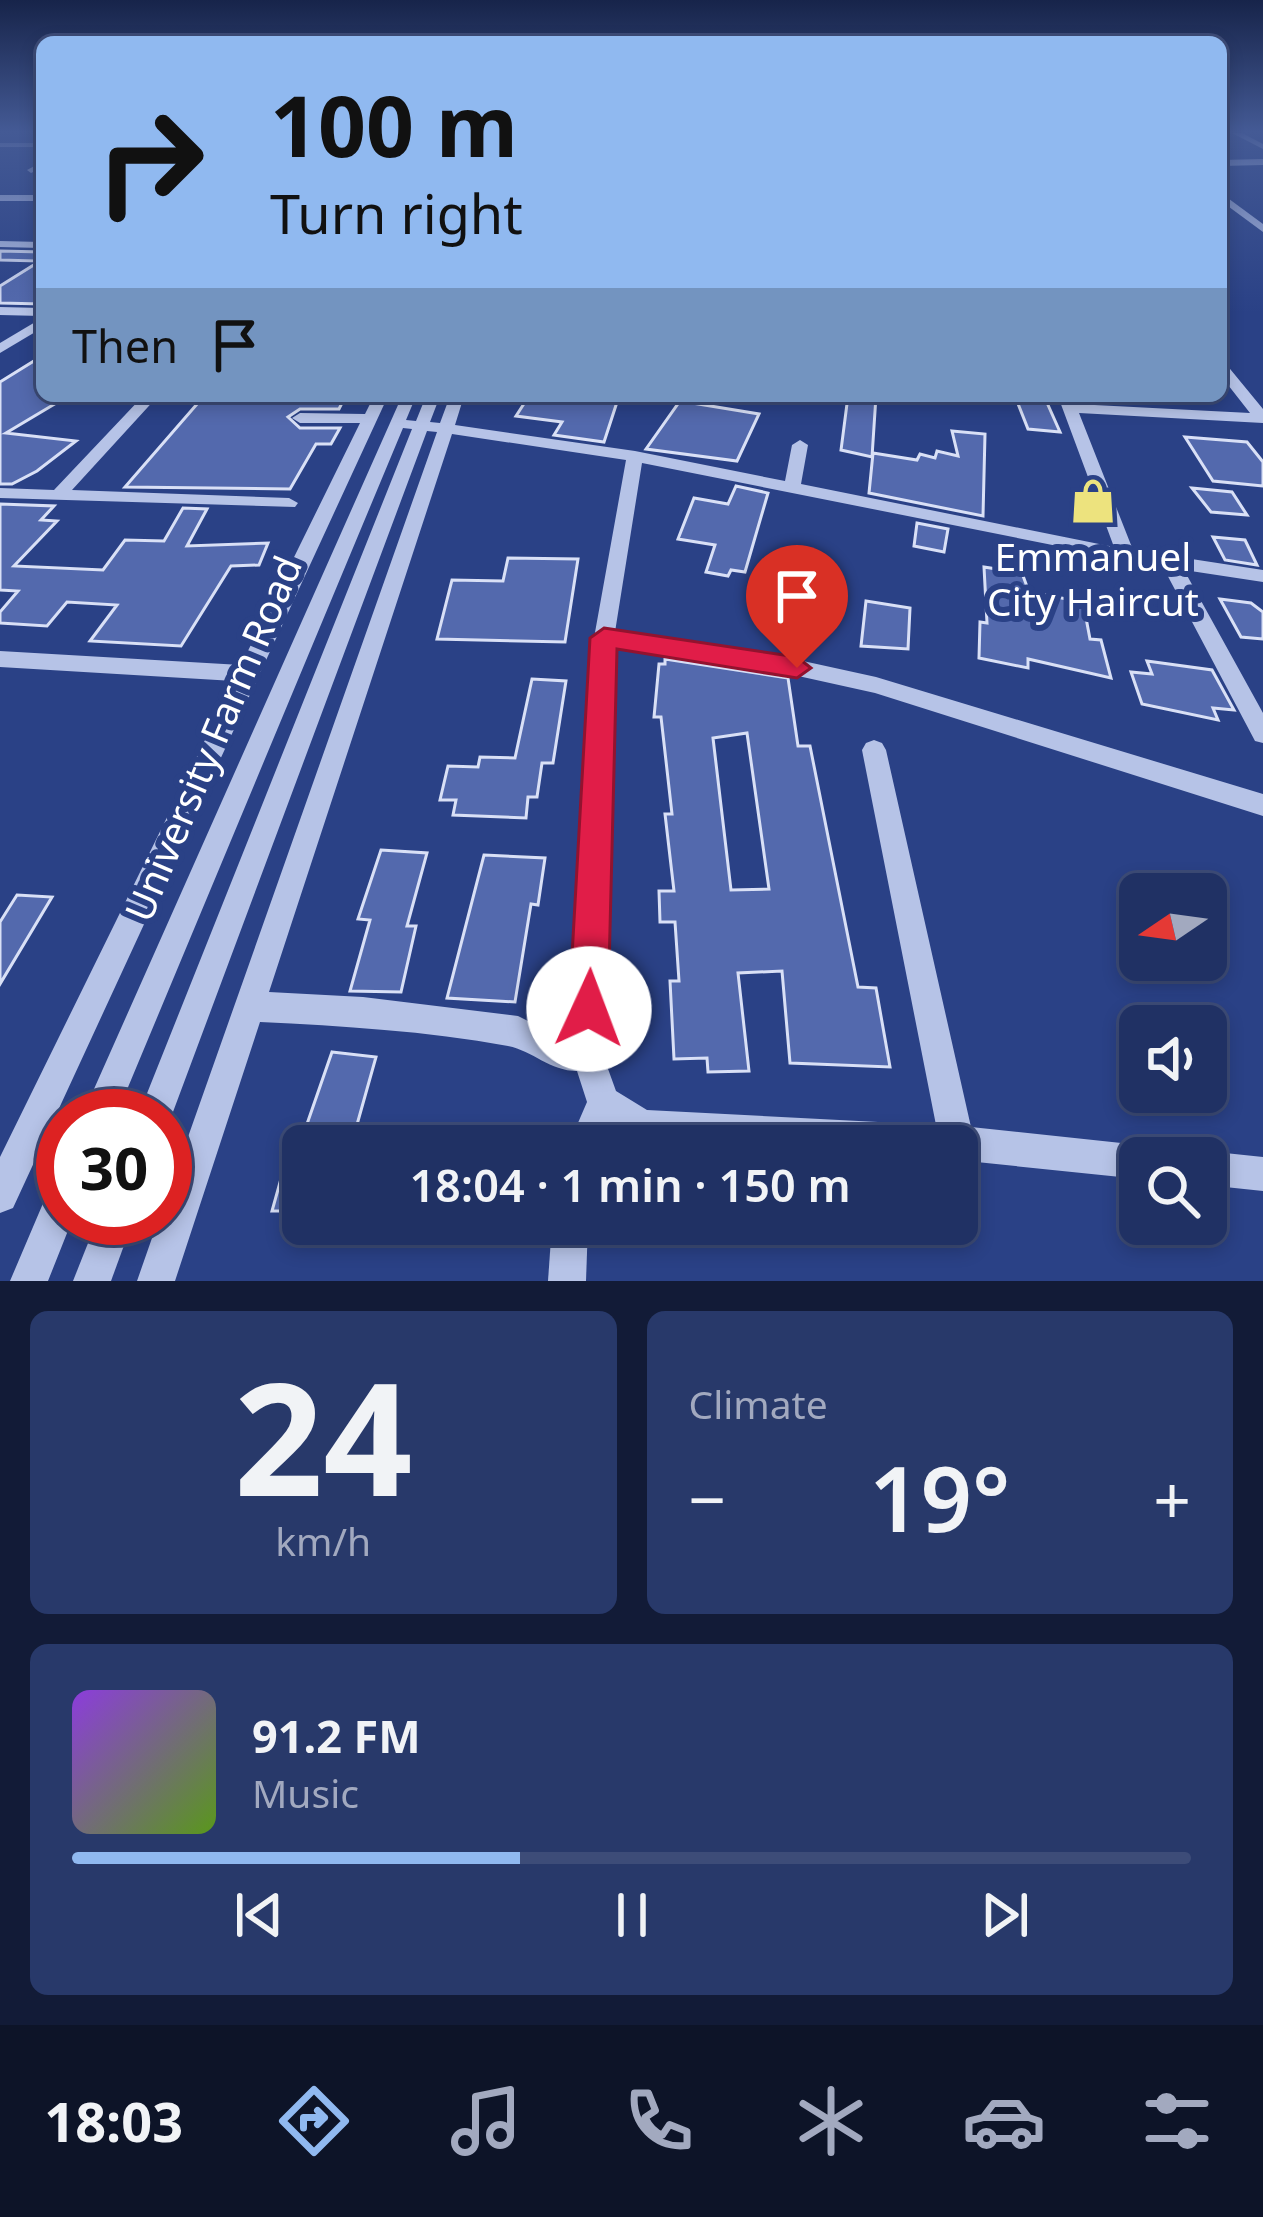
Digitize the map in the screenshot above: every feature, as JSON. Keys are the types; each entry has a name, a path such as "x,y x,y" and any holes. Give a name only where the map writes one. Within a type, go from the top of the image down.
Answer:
{"street":[{"path":"0,199 36,198"},
{"path":"0,216 28,199"},
{"path":"1227,200 1263,229"},
{"path":"1227,206 1236,207"},
{"path":"1,244 36,245"},
{"path":"0,311 36,312"},
{"path":"0,349 36,326"},
{"path":"1227,374 1262,418"},
{"path":"58,495 145,402"},
{"name":"University Farm Road","path":"112,1089 422,425 412,402"},
{"name":"University Farm Road","path":"165,1089 431,402"},
{"path":"156,1281 250,1006 422,425 450,402"},
{"path":"1126,555 1067,402 1262,418"},
{"path":"300,418 376,408"},
{"path":"2,1186 376,408"},
{"path":"422,425 635,456 1171,564 1263,576"},
{"path":"791,487 800,445"},
{"path":"635,456 604,638 587,1055 604,1102 639,1125"},
{"path":"0,493 289,503"},
{"path":"1171,564 1263,734"},
{"path":"604,638 758,658 876,685 1263,806"},
{"path":"0,659 250,674"},
{"path":"874,750 953,1125"},
{"path":"250,1006 363,1012 518,1032 562,1055 587,1055"},
{"path":"594,1125 604,1102"},
{"path":"978,1145 1119,1160"},
{"path":"1227,1170 1263,1174"},
{"path":"29,1281 44,1245"},
{"path":"92,1281 106,1245"},
{"path":"567,1281 569,1245"}],"building":[{"path":"0,251 36,252 36,261 0,260"},
{"path":"36,264 36,304 0,303 0,286"},
{"path":"36,360 36,402 58,402 6,433 76,441 12,484 0,484 0,382"},
{"path":"199,402 342,402 339,409 300,409 288,417 300,428 340,428 331,444 316,444 290,489 125,487"},
{"path":"525,402 617,402 604,442 554,435 562,422 516,416"},
{"path":"679,402 759,414 737,461 646,449"},
{"path":"847,402 876,402 872,457 841,450"},
{"path":"1017,402 1047,402 1060,432 1028,429"},
{"path":"952,431 985,434 983,516 869,493 873,453 917,460 920,454 935,458 937,451 958,456"},
{"path":"1185,437 1247,442 1263,462 1263,486 1213,481"},
{"path":"736,486 768,493 745,572 731,570 728,576 706,572 715,545 678,539 694,498 728,504"},
{"path":"1192,488 1232,492 1247,515 1211,512"},
{"path":"0,504 54,506 41,520 57,521 14,566 103,570 125,540 164,541 183,508 207,509 187,546 268,543 259,565 231,566 181,646 90,641 117,605 67,602 47,626 0,623 0,612 18,591 0,590"},
{"path":"917,523 948,529 944,552 914,546"},
{"path":"1213,537 1245,540 1257,565 1225,560"},
{"path":"508,558 578,559 565,642 437,639 452,580 503,581"},
{"path":"769,561 812,567 809,599 792,596 791,607 763,603"},
{"path":"984,567 1022,573 1029,592 1083,602 1090,639 1101,640 1111,678 1028,659 1028,668 979,658 980,622 987,623"},
{"path":"1220,599 1251,603 1263,612 1263,639 1241,637"},
{"path":"866,601 910,608 908,649 861,646"},
{"path":"665,659 788,678 798,746 810,746 858,987 876,988 890,1067 790,1063 782,971 738,973 749,1071 708,1072 707,1058 674,1059 670,981 679,981 675,922 660,922 659,891 674,891 665,814 672,814 661,717 654,717 659,664 665,664","holes":["747,733 769,889 731,890 713,738"]},
{"path":"1147,661 1212,670 1234,710 1213,708 1218,720 1142,704 1131,672 1152,674"},
{"path":"532,679 566,681 553,763 542,763 537,797 528,797 526,818 453,815 456,800 440,800 448,766 478,767 480,757 515,758"},
{"path":"381,850 427,853 407,926 416,926 401,992 350,991 370,920 358,919"},
{"path":"484,855 545,858 538,905 531,904 515,1002 447,998"},
{"path":"17,895 52,897 0,984 0,922"},
{"path":"332,1052 376,1057 357,1125 296,1125 307,1124"},
{"path":"282,1175 282,1211 272,1211"}],"place":[{"name":"Emmanuel City Haircut","path":"1093,501"}],"route":[{"path":"589,1009 604,638 758,658 797,668"}]}
